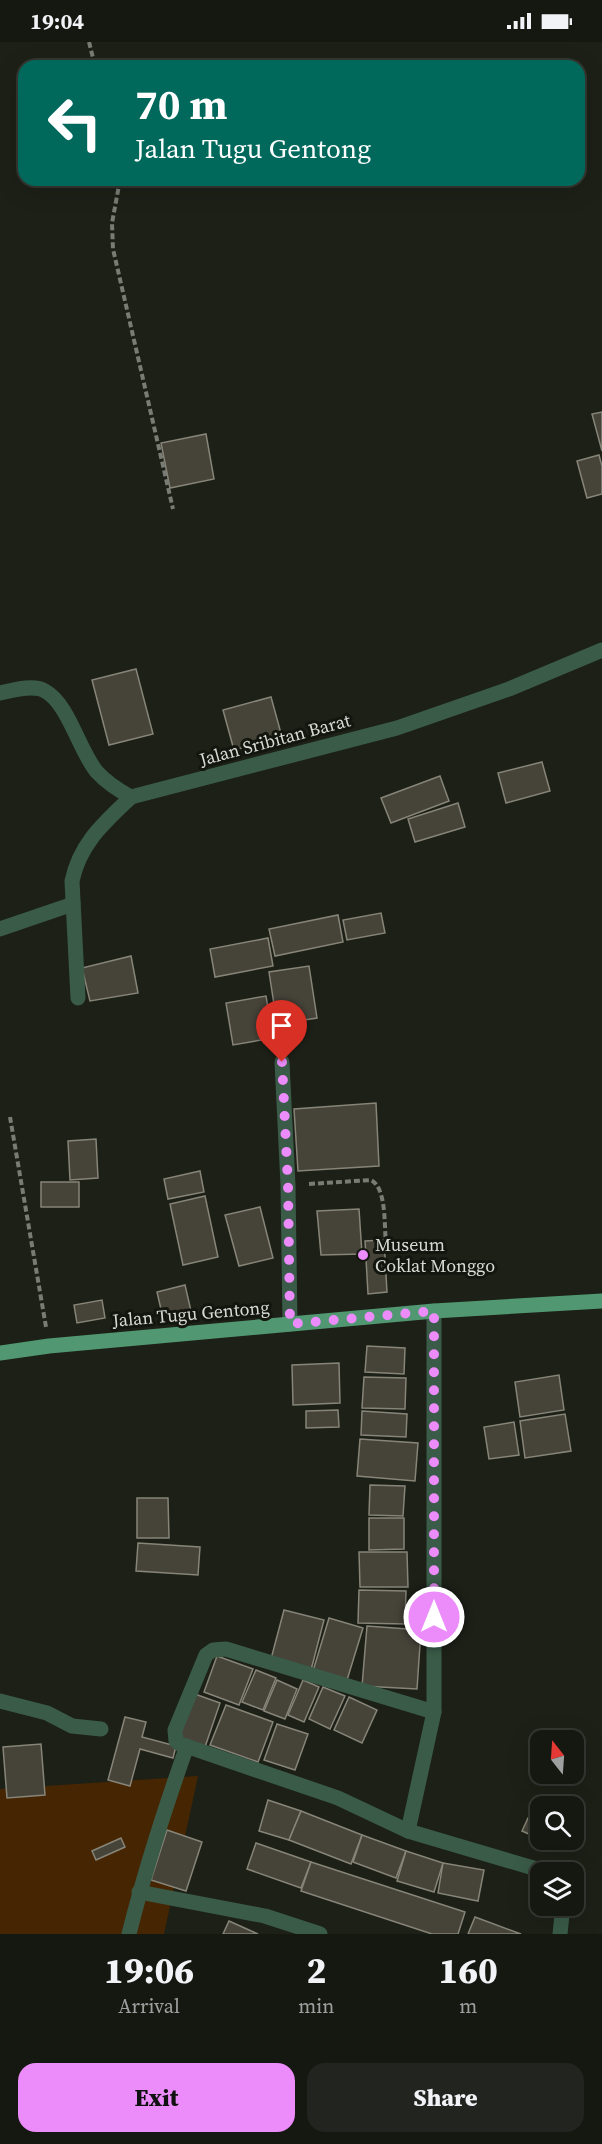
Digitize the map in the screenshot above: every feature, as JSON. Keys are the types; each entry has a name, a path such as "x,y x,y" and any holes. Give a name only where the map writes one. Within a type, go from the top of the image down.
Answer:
{"main road":[{"name":"Jalan Tugu Gentong","path":"0,1353 49,1346 434,1311 602,1301"}],"street":[{"name":"Jalan Sribitan Barat","path":"131,797 397,728 509,689 602,650"},
{"path":"0,693 21,688 44,689 57,700 96,771 111,786 131,797 91,836 75,867 72,881 78,998"},
{"path":"0,929 73,904"},
{"path":"282,1062 288,1185 290,1324"},
{"path":"408,1832 434,1712 434,1311"},
{"path":"434,1712 226,1649 213,1650 206,1655 175,1730 176,1741 187,1746 338,1798 408,1832 530,1867"},
{"path":"0,1701 48,1713 72,1726 101,1729"},
{"path":"129,1934 139,1892 187,1746"},
{"path":"139,1892 265,1916 320,1934"},
{"path":"560,1934 562,1916"}],"path":[{"path":"89,42 94,60"},
{"path":"119,186 112,222 113,249 173,508"},
{"path":"10,1117 49,1346"},
{"path":"288,1185 370,1179 374,1181 382,1194 386,1244"}],"shaded area":[{"path":"198,1776 164,1934 0,1934 0,1789"}],"building":[{"path":"602,412 602,451 592,414"},
{"path":"206,434 214,479 170,488 161,443"},
{"path":"599,455 602,466 602,494 587,498 577,461"},
{"path":"136,669 153,734 109,745 92,680"},
{"path":"271,697 282,737 234,750 223,710"},
{"path":"542,762 550,791 506,803 498,773"},
{"path":"440,776 449,801 391,823 381,798"},
{"path":"458,803 465,827 415,842 408,819"},
{"path":"381,913 385,933 347,940 343,920"},
{"path":"338,915 343,942 275,956 269,929"},
{"path":"268,938 273,966 215,977 210,949"},
{"path":"131,956 138,993 90,1001 82,968"},
{"path":"309,966 317,1018 277,1024 269,972"},
{"path":"266,996 273,1038 233,1045 226,1003"},
{"path":"376,1103 379,1166 298,1171 294,1109"},
{"path":"96,1139 98,1178 70,1180 68,1141"},
{"path":"200,1171 204,1192 168,1199 164,1179"},
{"path":"41,1182 79,1182 79,1207 41,1207"},
{"path":"205,1196 218,1257 183,1265 170,1204"},
{"path":"260,1207 273,1258 239,1266 225,1215"},
{"path":"359,1209 362,1254 321,1255 317,1211"},
{"path":"384,1240 387,1292 368,1294 365,1241"},
{"path":"185,1285 191,1311 163,1318 157,1292"},
{"path":"102,1300 105,1318 77,1323 74,1305"},
{"path":"367,1346 405,1348 404,1374 365,1372"},
{"path":"339,1363 340,1403 293,1405 292,1365"},
{"path":"559,1375 564,1410 520,1417 515,1382"},
{"path":"364,1377 406,1378 405,1409 362,1408"},
{"path":"338,1410 339,1427 306,1428 306,1411"},
{"path":"362,1411 407,1414 406,1437 361,1435"},
{"path":"565,1414 571,1451 525,1458 520,1421"},
{"path":"514,1422 519,1455 489,1459 484,1427"},
{"path":"360,1439 418,1443 415,1481 357,1476"},
{"path":"370,1485 405,1486 403,1516 369,1515"},
{"path":"137,1498 168,1498 169,1538 137,1538"},
{"path":"369,1518 404,1518 404,1549 369,1550"},
{"path":"138,1543 200,1547 198,1575 136,1571"},
{"path":"359,1552 407,1552 408,1587 360,1587"},
{"path":"359,1590 406,1591 405,1624 358,1623"},
{"path":"284,1610 324,1620 311,1670 271,1659"},
{"path":"329,1618 363,1628 347,1680 313,1671"},
{"path":"367,1626 421,1630 417,1689 362,1686"},
{"path":"217,1656 253,1669 239,1705 204,1692"},
{"path":"256,1670 276,1678 263,1710 242,1702"},
{"path":"277,1680 297,1689 285,1719 264,1711"},
{"path":"303,1680 319,1687 304,1722 288,1715"},
{"path":"323,1687 345,1696 330,1729 309,1719"},
{"path":"192,1693 220,1703 205,1747 177,1738"},
{"path":"349,1697 377,1710 362,1743 334,1730"},
{"path":"226,1705 273,1722 258,1762 210,1745"},
{"path":"125,1717 146,1722 142,1737 176,1746 173,1758 140,1749 130,1786 108,1780"},
{"path":"277,1724 308,1734 295,1770 264,1760"},
{"path":"41,1744 45,1795 7,1798 3,1747"},
{"path":"268,1800 301,1811 289,1840 259,1831"},
{"path":"301,1811 362,1835 351,1864 289,1840"},
{"path":"528,1818 530,1819 530,1835 522,1831"},
{"path":"167,1830 202,1842 186,1891 151,1880"},
{"path":"362,1835 406,1851 396,1878 353,1862"},
{"path":"121,1838 125,1847 96,1860 92,1851"},
{"path":"256,1843 311,1862 301,1888 247,1869"},
{"path":"406,1851 443,1863 434,1892 397,1881"},
{"path":"311,1862 465,1912 458,1934 432,1934 301,1891"},
{"path":"443,1863 484,1870 478,1901 438,1893"},
{"path":"475,1917 521,1934 468,1934"},
{"path":"229,1921 258,1934 223,1934"}],"place":[{"name":"Museum Coklat Monggo","path":"363,1255"}],"route":[{"path":"282,1062 288,1185 290,1324 434,1311 434,1617"}]}
